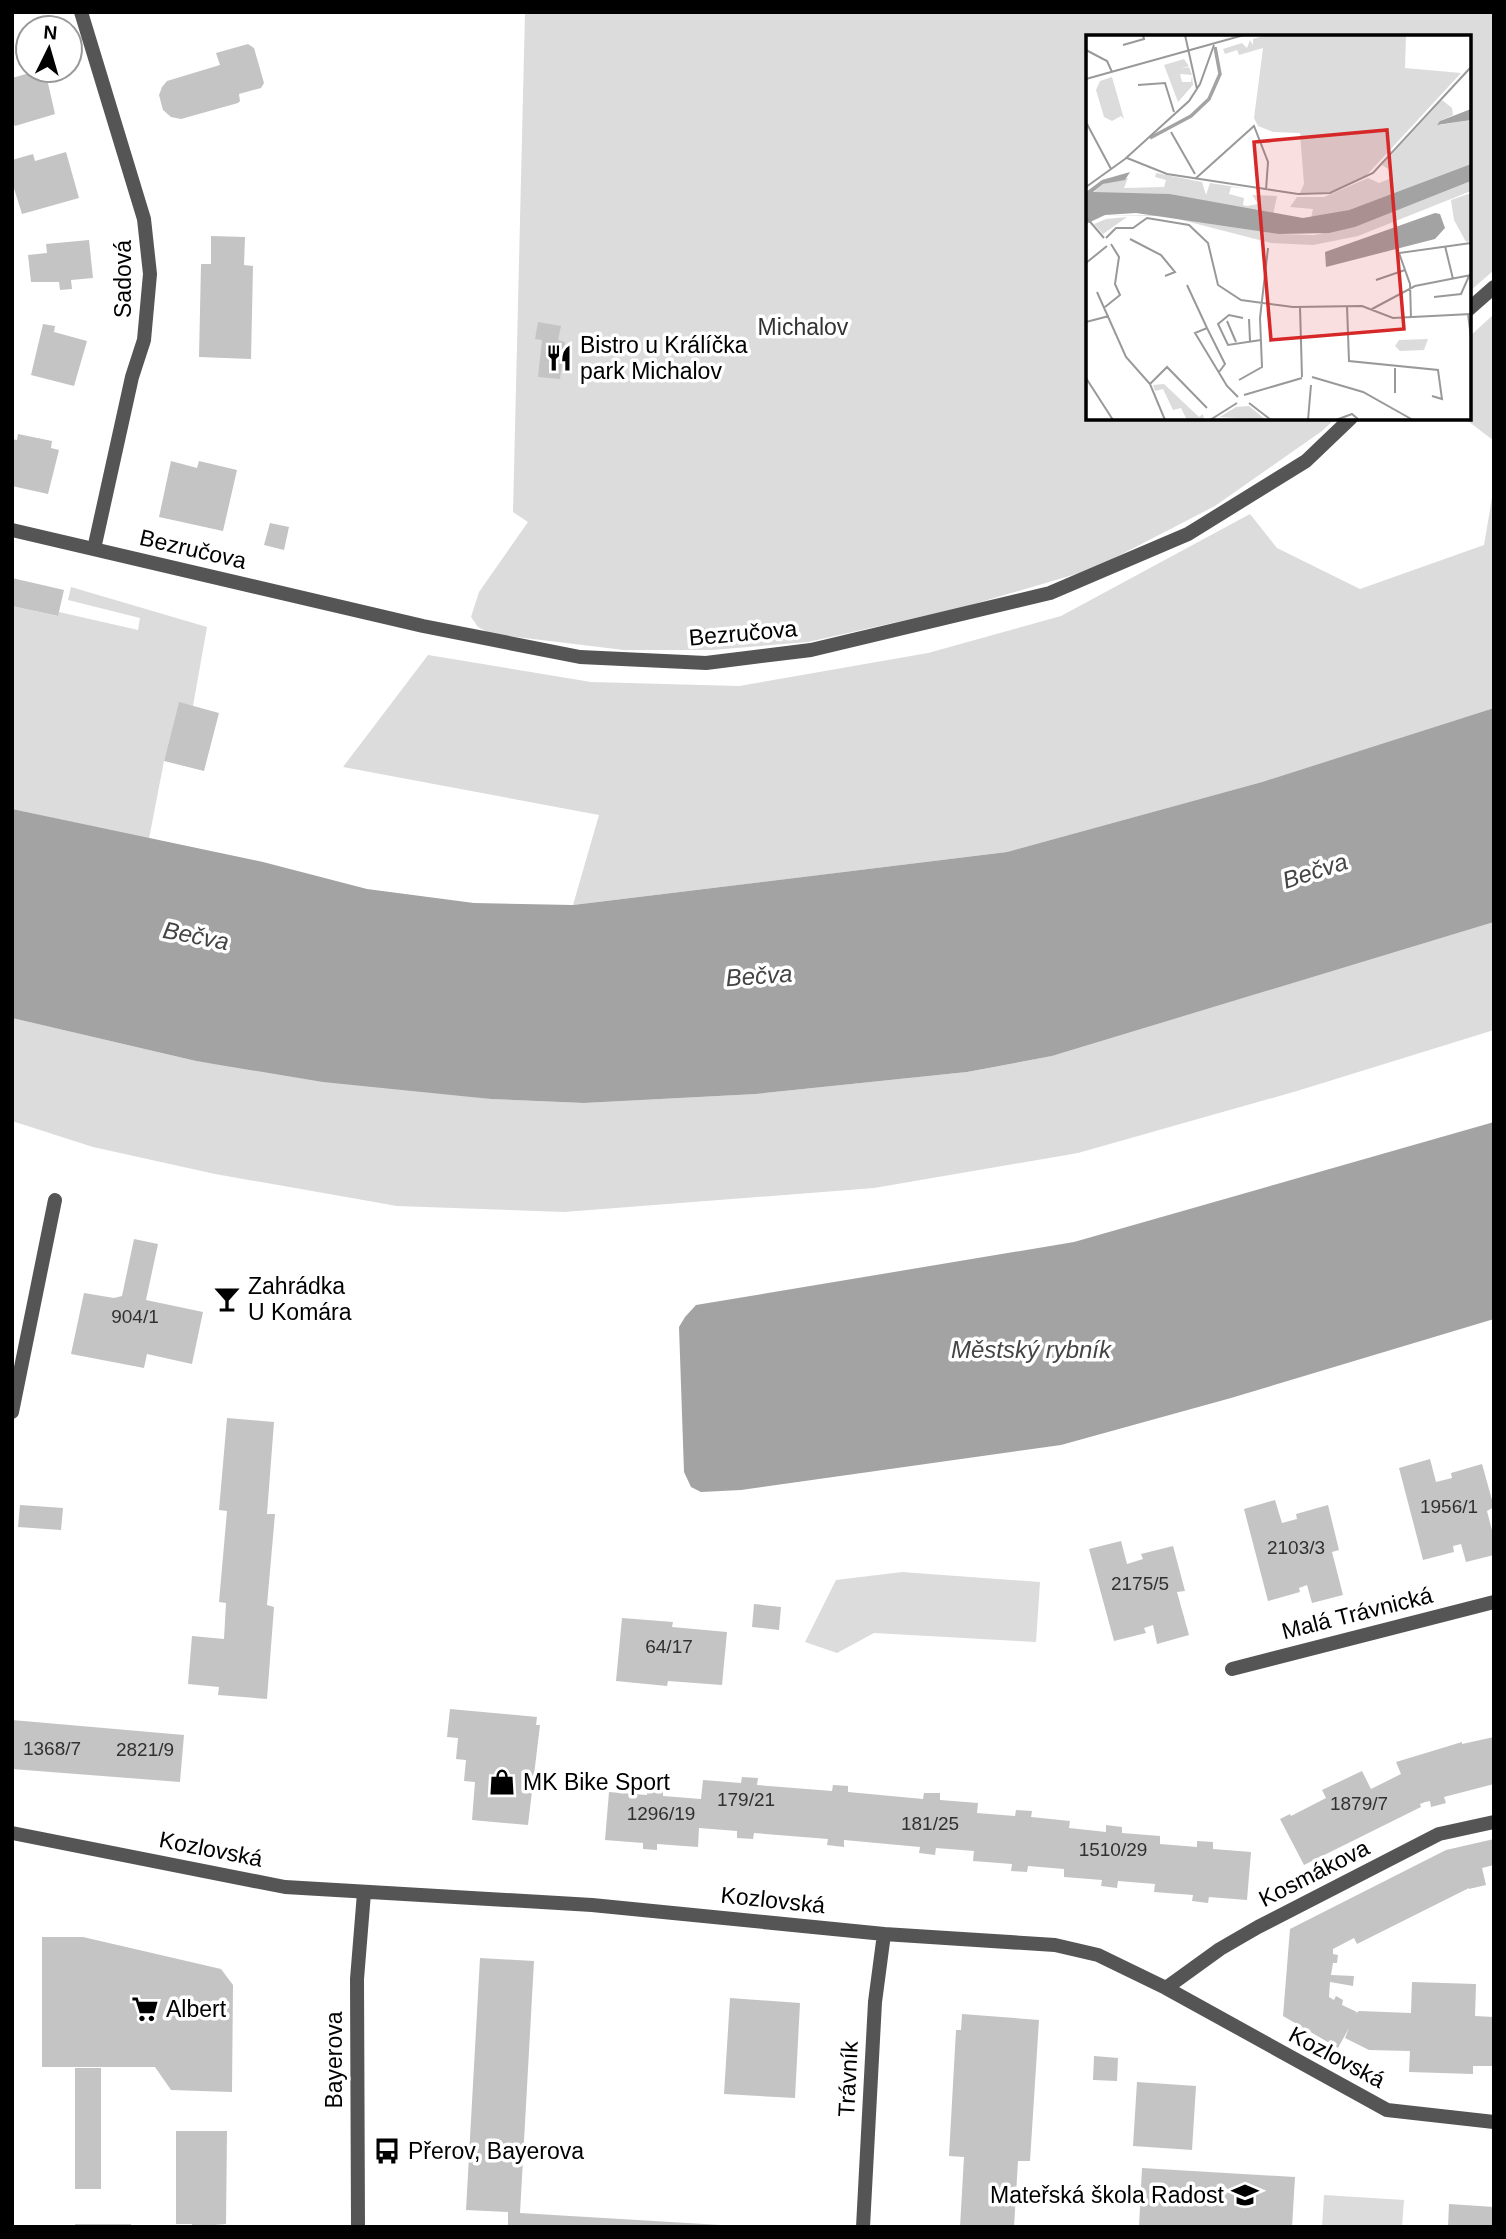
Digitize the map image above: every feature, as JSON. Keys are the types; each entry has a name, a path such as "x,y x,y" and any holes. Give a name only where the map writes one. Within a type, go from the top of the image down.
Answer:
{"street":[{"name":"Sadová","path":"81,12 144,219 150,275 144,340 132,377 94,549"},
{"path":"1471,307 1494,287"},
{"name":"Bezručova","path":"12,530 432,628 580,657 706,663 811,650 1050,593 1188,534 1306,461 1349,420"},
{"path":"12,1412 55,1200"},
{"name":"Malá Trávnická","path":"1232,1669 1494,1602"},
{"name":"Kosmákova","path":"1166,1988 1220,1949 1258,1927 1439,1834 1494,1822"},
{"name":"Kozlovská","path":"12,1833 285,1887 592,1905 884,1934 1055,1945 1098,1955 1166,1988 1387,2110 1494,2122"},
{"name":"Bayerova","path":"358,2227 357,1979 364,1893"},
{"name":"Trávník","path":"863,2227 875,2002 884,1934"}],"green space":[{"name":"Michalov","path":"525,12 1494,12 1494,270 1471,290 1471,35 1086,35 1086,420 1334,420 1215,506 1093,569 964,607 808,642 712,650 624,650 491,634 478,627 471,617 479,592 528,522 513,512"},
{"path":"1494,314 1494,441 1467,420 1471,420 1471,335"},
{"path":"1494,486 1494,708 1262,782 1007,852 573,905 599,815 343,767 428,655 591,682 739,686 928,653 1061,616 1250,514 1277,548 1360,589 1484,545"},
{"path":"71,587 207,627 193,706 179,703 164,761 149,839 12,809 12,606 57,616 59,612 138,630 140,618 68,600"},
{"path":"1494,922 1494,1030 1297,1091 1078,1153 874,1188 564,1212 397,1206 215,1174 93,1147 12,1121 12,1018 196,1061 491,1099 584,1103 756,1094 967,1072 1052,1056"},
{"path":"902,1572 1040,1582 1036,1642 874,1633 837,1653 805,1642 836,1580"},
{"path":"1324,2195 1404,2200 1402,2227 1322,2227"}],"water":[{"name":"Bečva","path":"1494,708 1494,922 1052,1056 967,1072 756,1094 584,1103 491,1099 323,1082 196,1061 12,1018 12,809 263,862 367,889 474,903 573,905 1007,852 1262,782"},
{"name":"Městský rybník","path":"1494,1122 1494,1319 1231,1398 1061,1445 741,1490 701,1492 691,1487 684,1472 679,1327 696,1305 1074,1242"}],"building":[{"path":"248,44 254,48 264,83 261,88 239,94 238,103 181,119 171,117 163,110 159,95 167,81 220,65 216,53"},
{"path":"12,78 14,84 48,84 55,114 15,126 12,120"},
{"path":"66,152 79,198 22,214 12,182 12,160 33,154 35,161"},
{"path":"211,236 245,237 244,265 253,266 251,359 199,357 201,264 211,264"},
{"path":"89,240 93,278 71,280 72,289 60,290 59,282 31,282 28,255 47,253 46,244"},
{"path":"538,322 561,326 558,340 565,342 560,379 538,377 542,340 535,339"},
{"path":"43,324 55,326 54,332 87,341 74,386 31,375"},
{"path":"18,434 52,441 51,448 59,450 48,494 12,486 12,439 17,440"},
{"path":"171,461 197,468 199,461 237,470 223,531 159,517"},
{"path":"270,523 289,527 284,550 264,545"},
{"path":"12,578 64,590 58,616 12,606"},
{"path":"179,702 219,713 204,771 164,761"},
{"path":"134,1239 158,1244 146,1300 203,1312 192,1364 147,1354 144,1368 71,1354 84,1293 114,1298 122,1296"},
{"path":"227,1418 274,1422 267,1514 275,1514 267,1605 274,1607 267,1699 218,1695 219,1687 188,1684 192,1636 224,1639 226,1603 219,1602 227,1511 219,1510"},
{"path":"1430,1459 1436,1482 1452,1478 1451,1473 1482,1464 1494,1507 1487,1511 1494,1538 1494,1555 1466,1562 1461,1544 1453,1546 1454,1552 1423,1560 1399,1468"},
{"path":"1275,1500 1282,1523 1297,1519 1296,1514 1328,1505 1339,1550 1332,1552 1343,1595 1312,1603 1307,1585 1299,1588 1300,1592 1268,1601 1244,1509"},
{"path":"20,1505 63,1508 61,1530 18,1527"},
{"path":"1121,1541 1127,1564 1143,1559 1141,1554 1173,1546 1185,1591 1177,1592 1189,1635 1157,1644 1153,1625 1144,1628 1146,1633 1114,1641 1089,1549"},
{"path":"754,1604 781,1607 779,1630 752,1627"},
{"path":"622,1618 673,1622 672,1627 727,1632 722,1685 668,1681 667,1686 616,1681"},
{"path":"450,1709 537,1717 536,1725 540,1725 528,1825 472,1820 475,1782 464,1781 466,1760 456,1759 458,1738 447,1737"},
{"path":"12,1720 184,1735 180,1782 12,1769"},
{"path":"1494,1737 1494,1784 1444,1797 1446,1803 1431,1807 1430,1801 1420,1804 1421,1807 1304,1865 1280,1819 1326,1798 1322,1790 1362,1771 1371,1789 1401,1774 1396,1762 1462,1742"},
{"path":"742,1777 758,1778 757,1785 832,1791 833,1785 848,1786 848,1792 923,1799 924,1793 940,1793 940,1800 978,1803 977,1813 1015,1816 1016,1810 1032,1811 1031,1817 1070,1821 1069,1828 1106,1832 1106,1825 1122,1827 1122,1833 1160,1836 1160,1844 1197,1847 1197,1841 1213,1842 1213,1849 1251,1852 1247,1900 1209,1897 1208,1903 1192,1901 1193,1895 1154,1892 1155,1884 1118,1881 1117,1888 1101,1886 1102,1880 1064,1877 1064,1869 1028,1866 1027,1872 1011,1871 1012,1864 973,1861 974,1851 936,1848 935,1855 919,1853 920,1847 844,1840 844,1847 827,1845 828,1839 754,1833 753,1839 737,1838 737,1831 699,1828 698,1847 657,1844 657,1850 643,1849 643,1843 605,1840 609,1792 647,1795 647,1789 663,1790 663,1796 701,1799 703,1780 741,1783"},
{"path":"1494,1839 1494,1865 1482,1868 1486,1885 1469,1888 1357,1944 1354,1938 1333,1949 1333,1954 1338,1955 1331,1975 1354,1976 1353,1986 1330,1982 1329,1997 1334,2000 1336,1996 1343,2000 1342,2005 1357,2012 1355,2014 1359,2011 1411,2013 1412,1982 1476,1984 1475,2016 1494,2017 1494,2066 1473,2066 1473,2074 1409,2072 1410,2051 1369,2050 1345,2038 1349,2028 1338,2048 1283,2016 1290,1929 1446,1850"},
{"path":"42,1937 83,1937 221,1969 233,1985 232,2092 171,2090 155,2067 42,2067"},
{"path":"480,1958 534,1961 520,2213 721,2227 508,2227 508,2212 466,2210"},
{"path":"730,1998 800,2003 795,2098 724,2094"},
{"path":"962,2014 1039,2020 1030,2161 1018,2161 1014,2227 960,2227 964,2157 949,2156 956,2030 961,2030"},
{"path":"1094,2056 1118,2058 1117,2081 1093,2080"},
{"path":"75,2068 101,2068 101,2189 75,2189"},
{"path":"1137,2082 1196,2086 1192,2150 1133,2146"},
{"path":"176,2131 227,2131 226,2224 192,2227 192,2224 176,2224"},
{"path":"1142,2168 1295,2177 1292,2227 1139,2227"},
{"path":"1449,2204 1494,2207 1494,2227 1448,2227"},
{"path":"75,2224 131,2224 131,2227 75,2227"}],"place":[{"name":"Bistro u Králíčka park Michalov","path":"559,358"},
{"name":"Zahrádka U Komára","path":"227,1299"},
{"name":"MK Bike Sport","path":"502,1782"},
{"name":"Albert","path":"145,2009"},
{"name":"Přerov, Bayerova","path":"387,2151"},
{"name":"Mateřská škola Radost","path":"1245,2195"}]}
